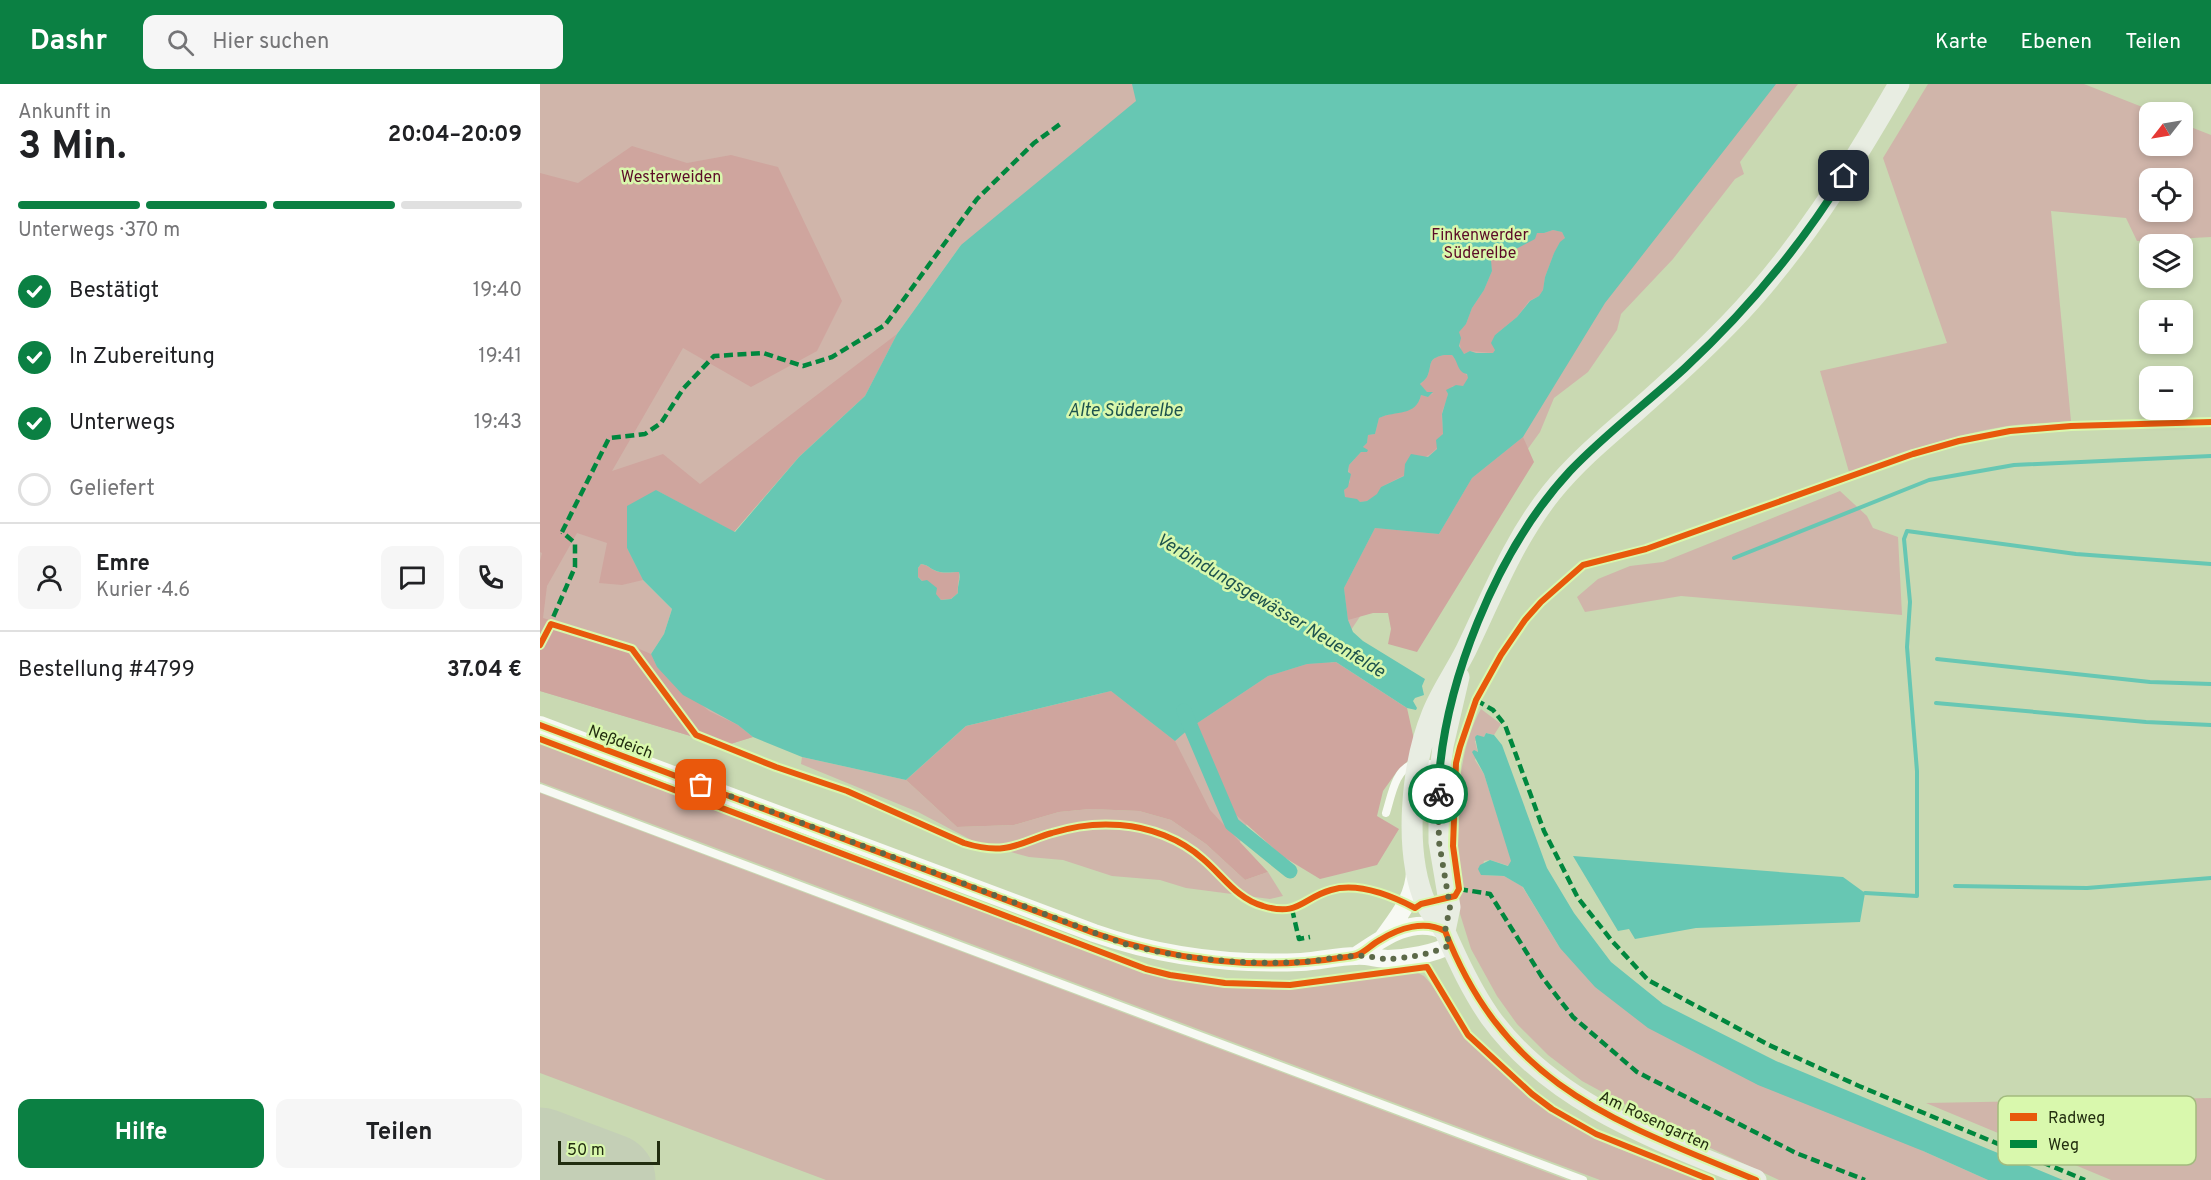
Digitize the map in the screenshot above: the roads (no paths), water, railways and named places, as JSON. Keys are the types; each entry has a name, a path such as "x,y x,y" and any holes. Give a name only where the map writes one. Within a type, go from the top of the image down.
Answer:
{"main road":[{"path":"1448,938 1450,907 1439,842 1438,794 1447,725 1464,654 1511,554 1550,494 1592,448 1686,367 1755,296 1788,256 1827,202 1899,84"},
{"name":"Am Rosengarten","path":"1464,654 1445,684 1431,714 1419,764 1413,809 1414,863 1426,903 1448,938 1463,972 1491,1018 1519,1051 1553,1081 1595,1109 1641,1133 1756,1180"}],"street":[{"name":"Neßdeich","path":"540,724 1125,944 1176,954 1244,962 1302,962 1356,956 1388,959 1437,950 1448,938 1432,926 1418,925 1383,938 1356,956"},
{"path":"1383,938 1410,897 1415,882 1414,863"}],"lane":[{"path":"1386,813 1399,776 1409,766 1441,765"},
{"path":"540,788 1583,1180"}],"water":[{"name":"Alte Süderelbe","path":"1132,84 1776,84 1605,303 1523,437 1472,478 1439,534 1375,528 1344,588 1348,620 1353,632 1363,641 1425,679 1422,686 1424,695 1413,701 1416,710 1407,708 1336,662 1307,664 1268,676 1190,728 1175,741 1111,691 966,726 906,780 802,757 753,737 738,725 683,695 657,667 651,654 664,634 672,609 643,580 627,548 627,506 656,490 735,532 799,457 865,396 897,334 961,245 1136,101","holes":["1553,230 1562,232 1565,238 1554,253 1543,290 1539,296 1530,301 1517,317 1495,335 1491,343 1495,350 1493,353 1470,351 1464,354 1459,346 1461,338 1459,332 1466,324 1492,271 1490,250 1498,248 1514,250 1535,239 1537,233","1452,355 1468,378 1463,386 1456,385 1446,390 1448,394 1442,414 1443,434 1436,440 1437,449 1428,457 1411,454 1405,464 1404,476 1381,487 1377,494 1367,501 1360,502 1357,499 1345,497 1344,490 1348,487 1351,474 1348,472 1349,465 1361,452 1367,452 1368,450 1363,447 1367,443 1368,435 1375,434 1379,418 1410,410 1415,407 1421,395 1428,397 1433,392 1427,392 1420,384 1427,377 1432,360","921,564 940,572 959,572 958,593 951,599 941,600 936,594 937,588 927,580 922,581 918,577 918,568"]},
{"path":"1486,733 1494,735 1502,745 1547,868 1574,913 1611,962 1663,1004 1776,1061 1998,1153 1998,1165 2027,1165 2063,1180 1988,1180 1923,1151 1758,1085 1648,1028 1595,987 1560,948 1523,887 1504,876 1481,875 1478,869 1480,865 1490,860 1508,866 1511,861 1484,774 1472,752 1474,750 1478,752 1475,737 1477,735 1484,737"},
{"path":"1573,856 1843,877 1865,893 1860,922 1696,928 1635,939 1629,929 1618,931"}],"waterway":[{"path":"1734,558 1929,480 2014,465 2211,456"},
{"path":"1865,893 1917,896 1917,771 1907,647 1910,602 1904,539 1907,531 2076,554 2211,564"},
{"path":"1937,659 2150,682 2211,684"},
{"path":"1936,703 2146,722 2211,725"},
{"path":"1184,711 1232,824 1290,871"},
{"path":"1955,886 2087,888 2211,878"}],"park label":[{"name":"Westerweiden","path":"671,176"},
{"name":"Finkenwerder Süderelbe","path":"1480,243"}],"water label":[{"name":"Verbindungsgewässer Neuenfelde","path":"1271,605"}]}
